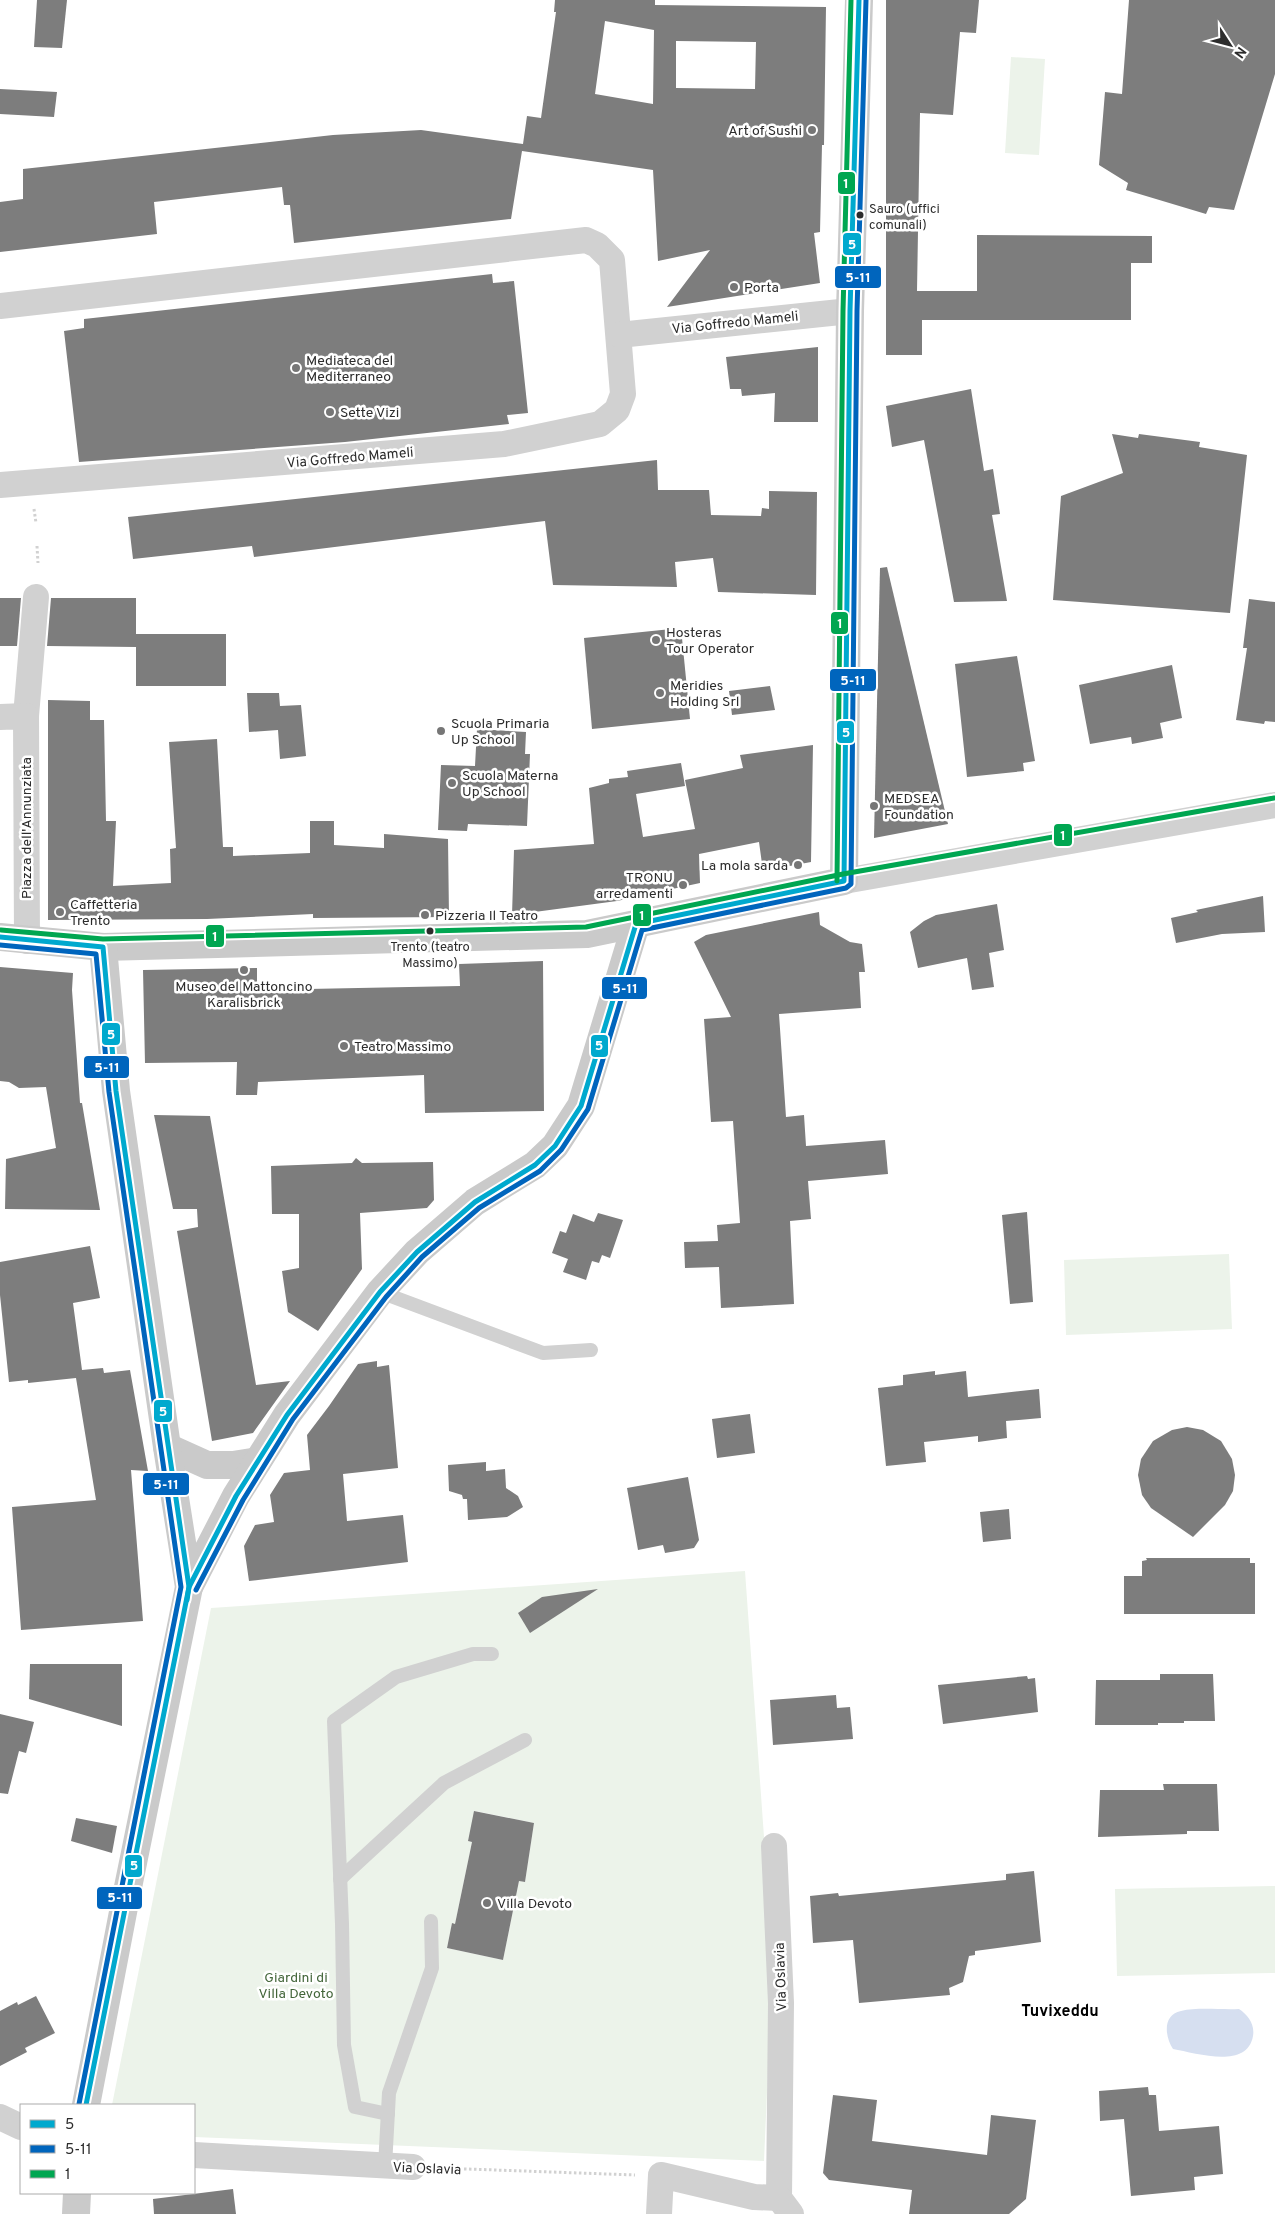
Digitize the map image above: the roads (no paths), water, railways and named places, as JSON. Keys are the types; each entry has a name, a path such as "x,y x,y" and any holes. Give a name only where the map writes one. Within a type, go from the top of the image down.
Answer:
{"street":[{"path":"844,881 850,311 859,0"},
{"name":"Via Goffredo Mameli","path":"0,306 586,240 597,245 612,260 623,394 617,410 605,421 594,426 504,444 0,485"},
{"name":"Via Goffredo Mameli","path":"619,335 850,311"},
{"name":"Piazza dell'Annunziata","path":"27,941 26,716 36,597"},
{"path":"0,717 26,716"},
{"path":"0,937 102,947 587,934 844,881 1275,805"},
{"path":"86,2104 189,1587 258,1461 287,1415 380,1292 417,1252 475,1202 535,1165 555,1146 581,1106 636,924"},
{"path":"102,947 116,1092 189,1587"},
{"path":"167,1447 207,1465 233,1465 258,1461"},
{"path":"178,1513 213,1522 224,1521"},
{"name":"Via Oslavia","path":"659,2214 660,2175 785,2206 781,2004 774,1846"},
{"path":"0,2117 20,2127"},
{"name":"Via Oslavia","path":"195,2156 413,2167"},
{"path":"76,2214 77,2194"}],"lane":[{"path":"380,1292 543,1353 591,1350"},
{"path":"388,2114 355,2106 344,2045 334,1721 396,1677 473,1654 492,1654"},
{"path":"340,1878 444,1783 525,1740"},
{"path":"385,2166 389,2093 432,1968 431,1921"}],"water":[{"path":"1194,2009 1239,2009 1250,2020 1253,2028 1253,2036 1249,2046 1241,2053 1231,2056 1207,2056 1173,2049 1170,2044 1167,2027 1168,2022 1175,2013"}],"place":[{"name":"Art of Sushi","path":"812,130"},
{"name":"Sauro (uffici comunali)","path":"860,215"},
{"name":"Porta","path":"734,287"},
{"name":"Mediateca del Mediterraneo","path":"296,368"},
{"name":"Sette Vizi","path":"330,412"},
{"name":"Hosteras Tour Operator","path":"656,640"},
{"name":"Meridies Holding Srl","path":"660,693"},
{"name":"Scuola Primaria Up School","path":"441,731"},
{"name":"Scuola Materna Up School","path":"452,783"},
{"name":"MEDSEA Foundation","path":"874,806"},
{"name":"La mola sarda","path":"798,865"},
{"name":"TRONU arredamenti","path":"683,885"},
{"name":"Caffetteria Trento","path":"60,912"},
{"name":"Pizzeria Il Teatro","path":"425,915"},
{"name":"Trento (teatro Massimo)","path":"430,931"},
{"name":"Museo del Mattoncino Karalisbrick","path":"244,970"},
{"name":"Teatro Massimo","path":"344,1046"},
{"name":"Villa Devoto","path":"487,1903"}],"district":[{"name":"Tuvixeddu","path":"1060,2010"}],"park label":[{"name":"Giardini di Villa Devoto","path":"296,1985"}]}
